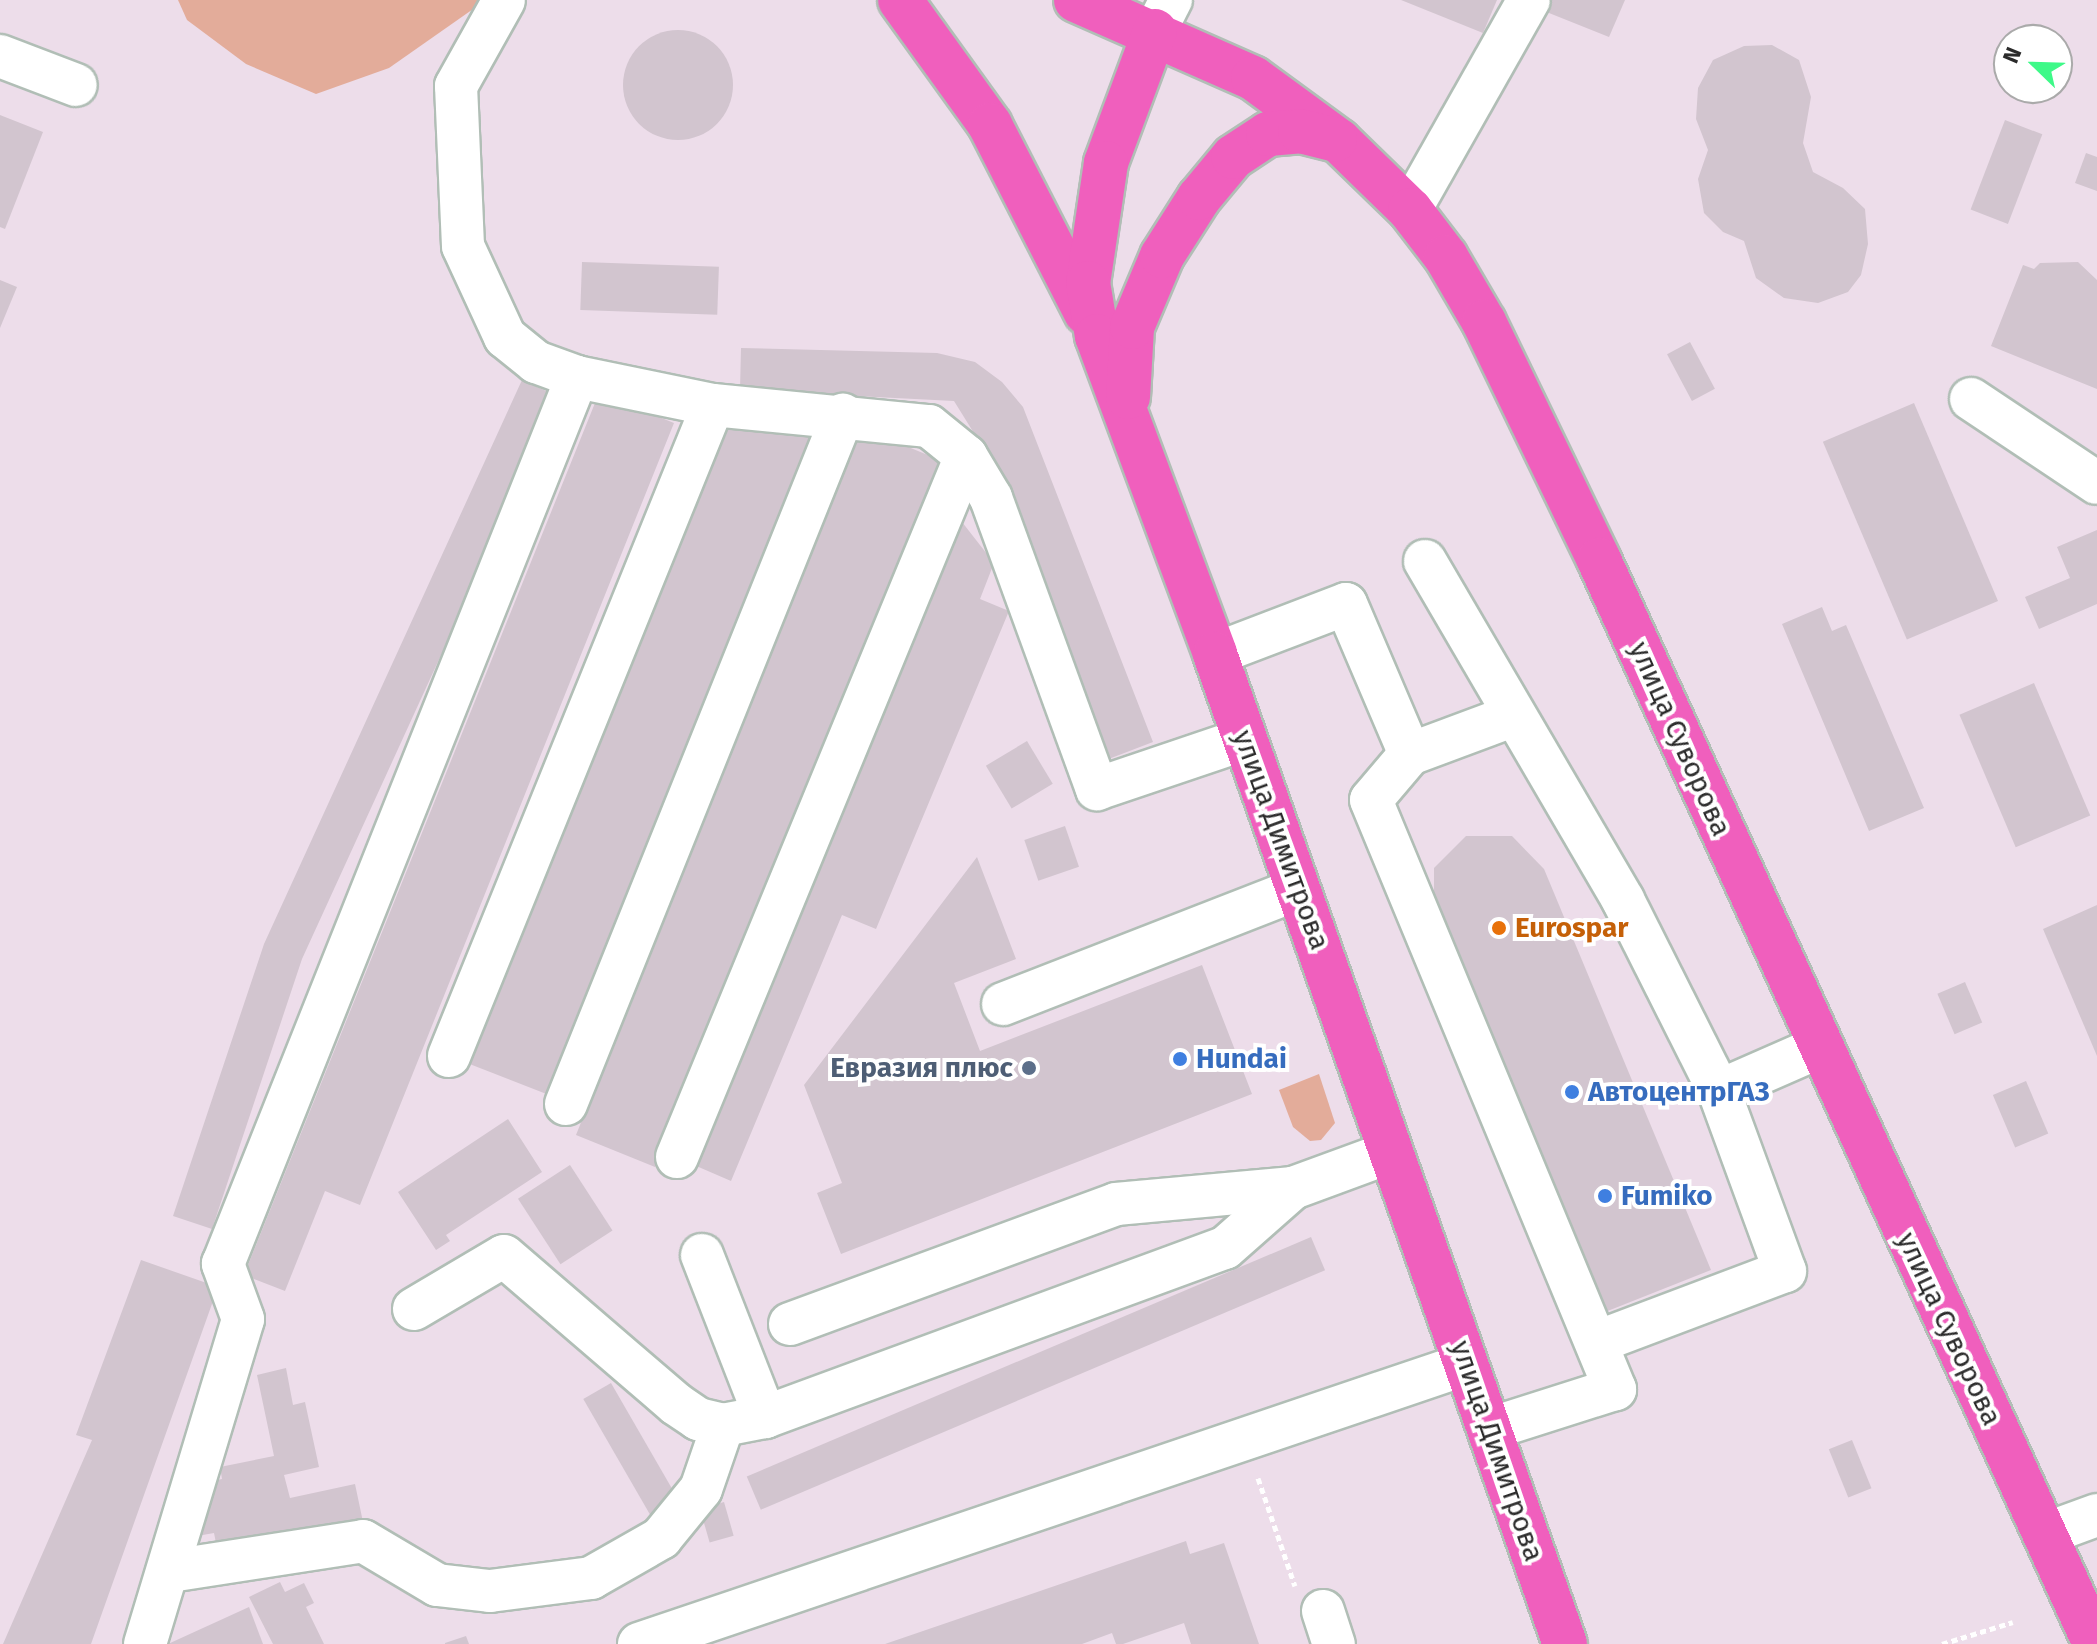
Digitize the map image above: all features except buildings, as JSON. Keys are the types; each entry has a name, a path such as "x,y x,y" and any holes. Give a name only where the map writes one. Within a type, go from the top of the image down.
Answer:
{"main road":[{"path":"900,0 990,125 1097,336"},
{"name":"улица Суворова","path":"1076,0 1163,16 1253,78 1339,141 1410,210 1446,257 1526,405 2095,1644"},
{"name":"улица Димитрова","path":"1163,16 1106,163 1088,283 1097,336 1215,654 1565,1644"},
{"path":"1129,424 1132,327 1162,256 1199,198 1233,157 1268,134 1300,131 1339,141"}],"street":[{"path":"504,0 456,86 463,246 505,337 536,362 577,377 713,405 843,415 929,426 966,456 991,498 1097,789 1245,739"},
{"path":"1410,210 1529,0"},
{"path":"0,56 76,85"},
{"path":"145,1644 170,1571 243,1319 223,1264 577,377"},
{"path":"1971,399 2097,483"},
{"path":"449,1056 713,405"},
{"path":"566,1104 843,415"},
{"path":"677,1157 966,456"},
{"path":"1425,561 1512,716 1623,900 1719,1091 1785,1271 1597,1342"},
{"path":"1215,654 1346,604 1410,754"},
{"path":"1489,1429 1615,1389 1371,800 1410,754 1512,716"},
{"path":"1003,1004 1298,889"},
{"path":"1719,1091 1819,1047"},
{"path":"790,1324 1116,1204 1293,1188 1391,1152"},
{"path":"414,1309 504,1256 676,1404 698,1419 723,1425 765,1417 1225,1248 1293,1188"},
{"path":"702,1255 765,1417"},
{"path":"639,1644 1466,1364"},
{"path":"170,1571 363,1541 437,1585 490,1591 591,1578 661,1538 701,1489 723,1425"},
{"path":"2045,1534 2097,1515"}],"path":[{"path":"1253,1462 1305,1617 1329,1628"},
{"path":"1942,1644 2013,1622"}],"shaded area":[{"path":"178,0 486,0 389,68 316,94 246,64 187,20"},
{"path":"1319,1074 1335,1123 1321,1140 1310,1141 1293,1127 1279,1090"}],"place":[{"name":"Eurospar","path":"1499,928"},
{"name":"Hundai","path":"1180,1059"},
{"name":"Евразия плюс","path":"1029,1068"},
{"name":"АвтоцентрГАЗ","path":"1572,1092"},
{"name":"Fumiko","path":"1605,1196"}]}
